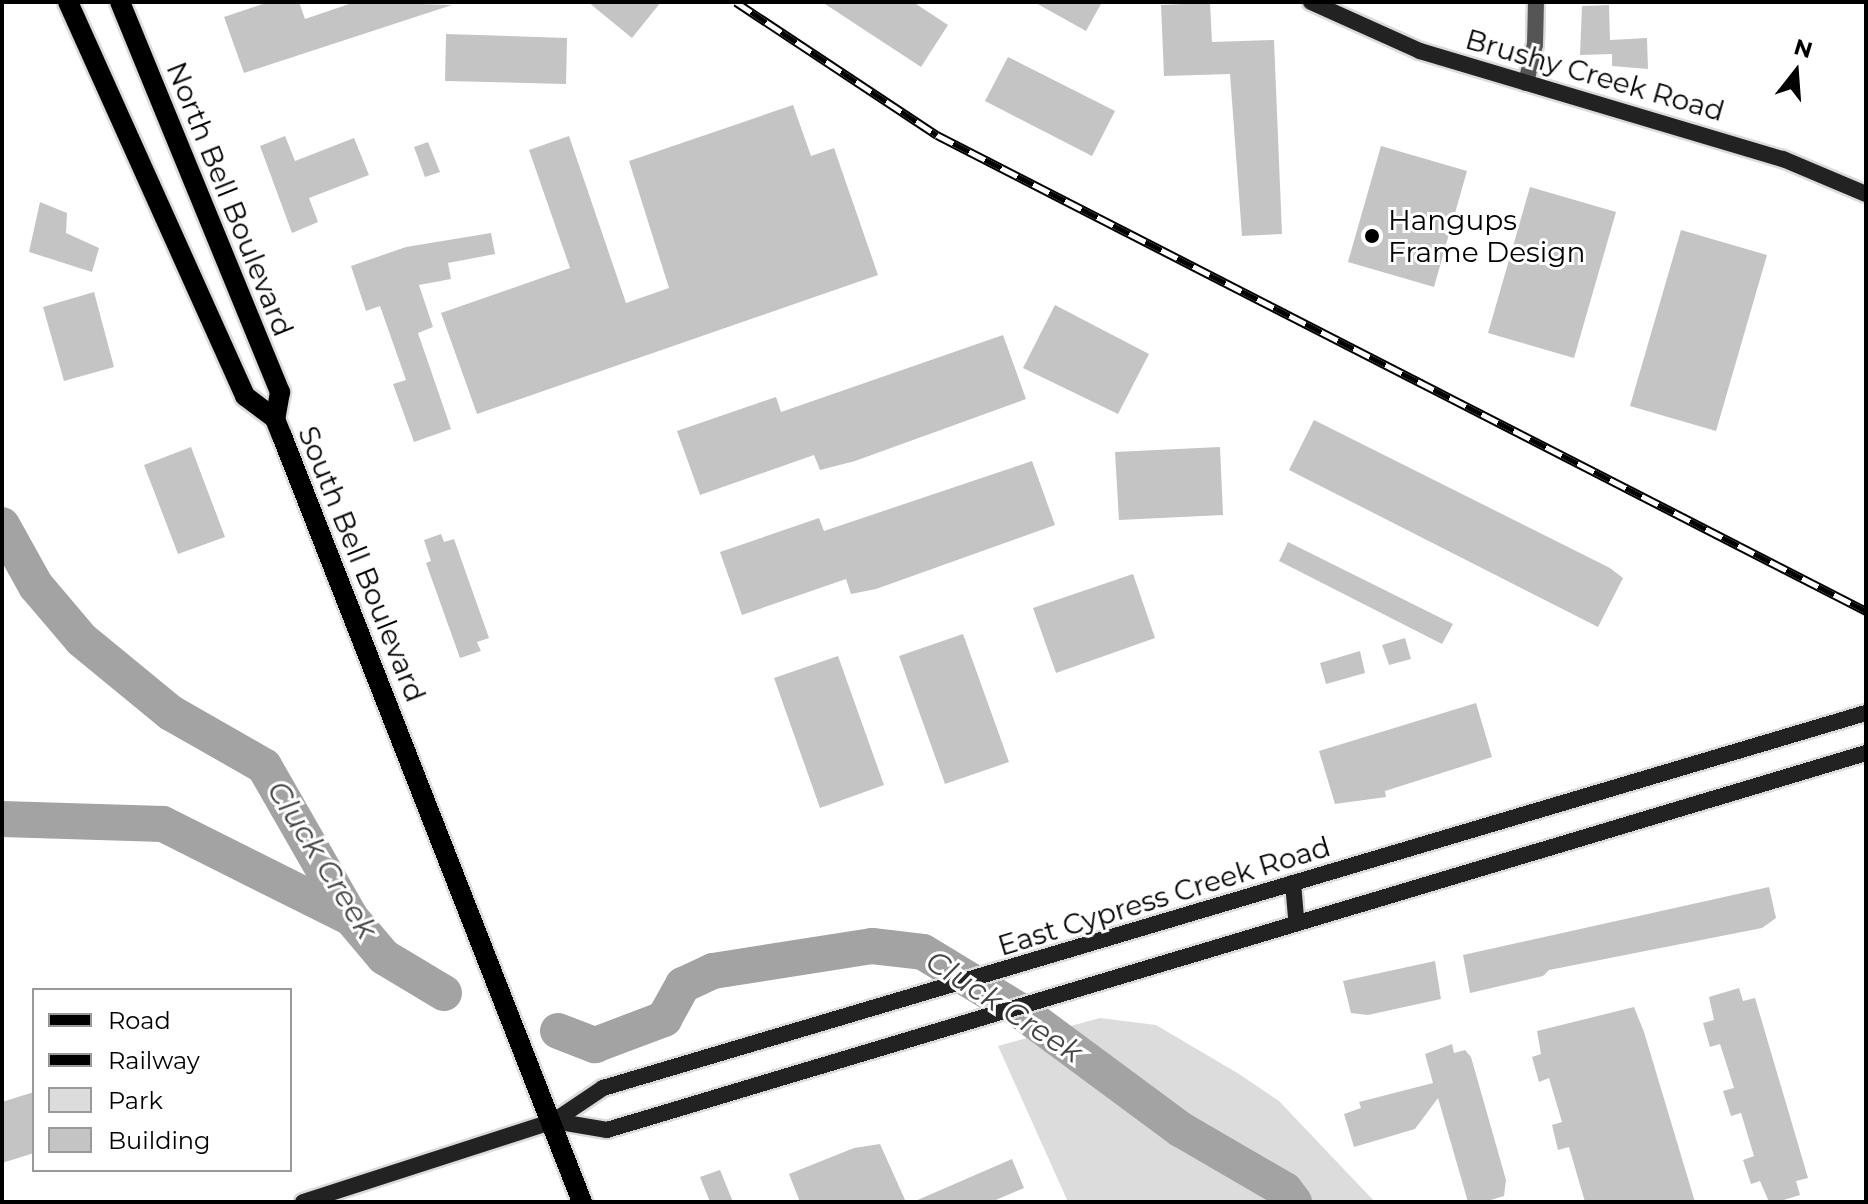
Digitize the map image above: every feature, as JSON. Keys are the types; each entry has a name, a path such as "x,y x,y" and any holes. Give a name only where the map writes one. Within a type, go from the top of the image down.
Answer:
{"main road":[{"name":"South Bell Boulevard","path":"68,2 245,396 275,419 554,1121 582,1202"},
{"name":"North Bell Boulevard","path":"120,2 280,392 275,419"},
{"name":"Brushy Creek Road","path":"1311,2 1420,51 1769,154 1866,194"},
{"name":"East Cypress Creek Road","path":"554,1121 603,1088 1005,972 1866,713"},
{"path":"303,1202 554,1121 607,1130 1296,921 1866,753"},
{"path":"1293,883 1296,921"}],"street":[{"path":"1526,83 1535,45 1536,2"}],"green space":[{"path":"1100,1018 1156,1025 1239,1074 1279,1101 1375,1202 1068,1202 998,1046"}],"building":[{"path":"269,2 299,2 305,19 355,2 452,5 244,73 224,17"},
{"path":"588,2 661,2 632,38"},
{"path":"822,2 913,2 948,25 921,67"},
{"path":"1034,2 1102,2 1086,31"},
{"path":"1210,3 1212,42 1274,40 1282,234 1242,236 1230,74 1164,76 1161,5"},
{"path":"1609,5 1610,40 1647,38 1648,69 1612,66 1612,54 1580,55 1582,6"},
{"path":"446,34 567,38 566,84 445,81"},
{"path":"1008,57 1115,111 1092,156 985,101"},
{"path":"793,105 811,156 834,148 878,275 477,414 441,313 570,268 529,150 569,136 626,303 669,288 629,161"},
{"path":"285,136 295,161 354,138 369,175 309,198 318,222 292,233 260,146"},
{"path":"428,142 440,172 425,177 414,147"},
{"path":"1381,146 1467,171 1434,287 1348,262"},
{"path":"1530,187 1616,212 1574,358 1488,333"},
{"path":"40,202 67,213 66,233 99,248 92,272 29,252"},
{"path":"1681,230 1767,255 1716,431 1630,406"},
{"path":"491,233 495,254 448,263 451,279 419,285 433,327 418,333 451,429 414,442 393,384 406,380 380,306 366,311 351,266 406,247"},
{"path":"94,292 114,367 64,381 43,307"},
{"path":"1055,305 1149,354 1118,414 1023,368"},
{"path":"1003,335 1026,399 855,461 820,470 814,455 700,495 677,431 776,397 781,412"},
{"path":"1314,420 1610,568 1623,578 1598,627 1289,470"},
{"path":"191,447 225,537 178,554 144,465"},
{"path":"1220,447 1223,515 1119,520 1115,452"},
{"path":"1032,461 1055,525 876,589 851,594 846,579 742,615 720,552 819,518 824,531"},
{"path":"441,534 444,542 454,539 489,638 477,642 481,651 460,658 426,563 431,561 424,540"},
{"path":"1288,542 1453,624 1442,644 1279,561"},
{"path":"1133,574 1155,638 1056,673 1033,608"},
{"path":"963,634 1009,762 945,784 899,656"},
{"path":"1405,638 1411,659 1389,665 1382,645"},
{"path":"1360,651 1365,673 1326,684 1320,663"},
{"path":"838,656 884,785 820,808 774,678"},
{"path":"1476,703 1492,757 1385,791 1386,797 1335,804 1319,751"},
{"path":"1769,887 1776,918 1762,928 1549,970 1543,976 1470,993 1463,955"},
{"path":"1435,961 1441,999 1368,1015 1351,1013 1343,981"},
{"path":"1739,988 1743,1001 1755,998 1808,1178 1796,1181 1800,1195 1777,1202 1769,1202 1760,1181 1751,1184 1743,1160 1754,1156 1741,1113 1731,1116 1723,1091 1734,1088 1720,1044 1710,1047 1703,1023 1714,1020 1709,997"},
{"path":"1634,1007 1695,1202 1585,1202 1569,1147 1558,1150 1552,1125 1562,1122 1549,1078 1539,1082 1532,1057 1541,1054 1537,1031"},
{"path":"1452,1044 1454,1053 1465,1050 1471,1057 1506,1180 1504,1196 1484,1202 1468,1202 1438,1098 1415,1129 1354,1147 1344,1114 1361,1108 1359,1102 1433,1083 1425,1054"},
{"path":"32,1093 32,1154 2,1163 2,1102"},
{"path":"880,1144 906,1202 800,1202 789,1174 854,1148"},
{"path":"1012,1159 1024,1188 991,1202 913,1202"},
{"path":"720,1170 733,1202 710,1202 700,1177"}],"waterway":[{"name":"Cluck Creek","path":"2,525 36,586 82,640 171,713 264,766 351,918 384,957 444,993"},
{"path":"2,819 163,824 351,918"},
{"name":"Cluck Creek","path":"558,1031 595,1045 664,1019 683,985 713,971 872,946 923,952 1022,1012 1180,1129 1285,1190 1294,1202"}],"railway":[{"path":"736,2 937,135 1866,611"}],"place":[{"name":"Hangups Frame Design","path":"1372,236"}]}
